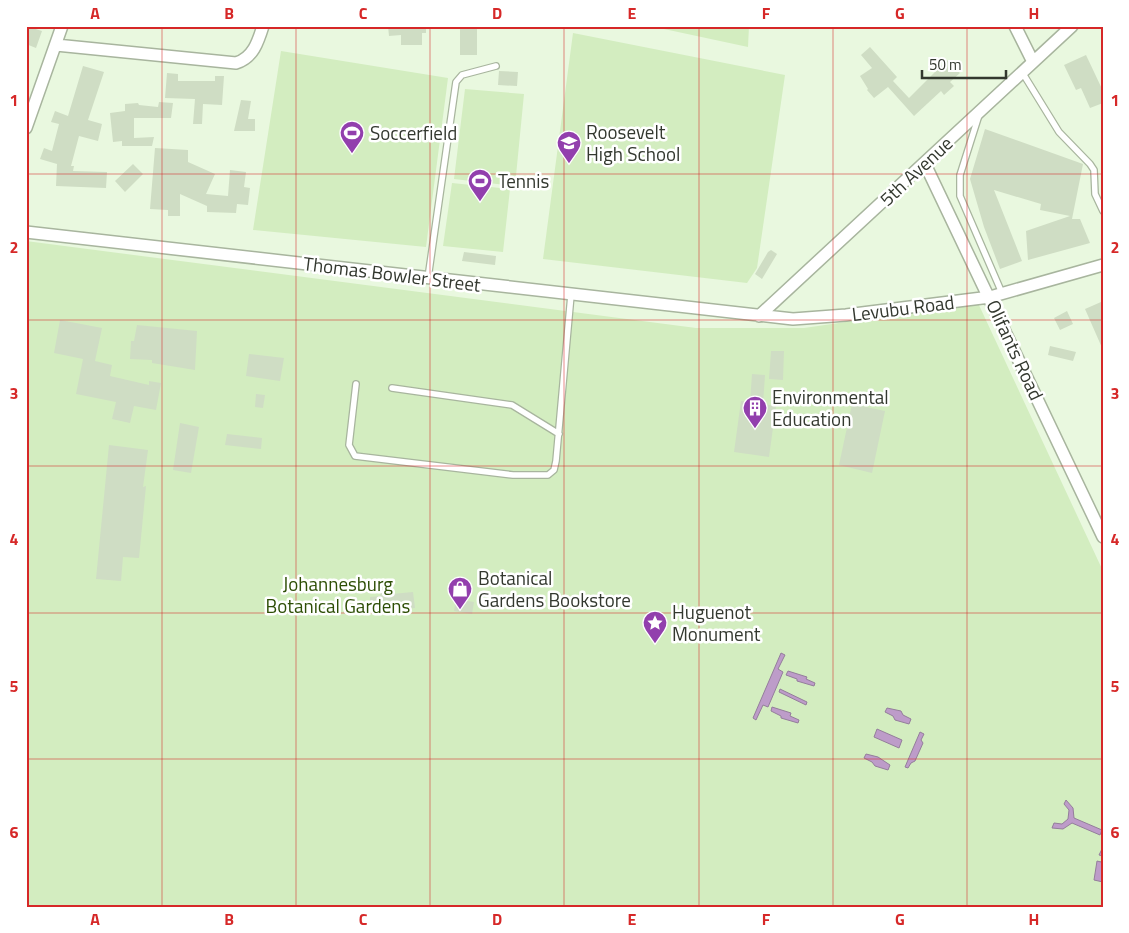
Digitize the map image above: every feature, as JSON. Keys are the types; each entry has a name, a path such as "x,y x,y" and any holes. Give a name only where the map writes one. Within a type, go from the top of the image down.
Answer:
{"street":[{"path":"26,128 62,26"},
{"path":"56,45 236,63 248,57 263,26"},
{"path":"1015,26 1033,62"},
{"name":"5th Avenue","path":"759,316 1072,26"},
{"name":"Olifants Road","path":"925,164 1103,537"},
{"name":"Thomas Bowler Street","path":"26,232 759,316"},
{"name":"Levubu Road","path":"759,316 809,319 990,297 1103,265"}],"lane":[{"path":"428,278 456,82 462,76 496,66"},
{"path":"1022,72 1059,132 1094,170 1095,194 1103,211"},
{"path":"981,111 960,176 960,196 1002,294"},
{"path":"356,384 349,444 352,453 360,458 417,462 513,476 548,475 554,470 559,434 571,295"},
{"path":"392,388 512,405 559,434"}],"green space":[{"path":"650,26 749,26 748,47"},
{"path":"573,33 785,75 757,268 747,283 543,259"},
{"name":"Soccerfield","path":"281,51 448,78 426,247 253,230"},
{"path":"465,89 524,94 515,186 454,179"},
{"path":"452,183 510,189 503,252 443,246"},
{"name":"Johannesburg Botanical Gardens","path":"26,241 696,328 804,328 978,303 1103,571 1103,907 26,907"}],"shaded area":[{"path":"781,653 785,655 778,669 783,672 768,707 763,705 756,720 753,718"},
{"path":"788,671 807,677 806,679 815,683 814,686 797,681 797,679 786,675"},
{"path":"780,689 807,702 806,705 779,692"},
{"path":"772,707 791,713 790,716 799,720 798,723 781,718 781,716 771,711"},
{"path":"887,708 901,711 903,715 911,719 909,724 895,720 893,716 885,712"},
{"path":"877,729 902,740 899,748 874,737"},
{"path":"920,732 924,734 921,740 923,743 915,761 908,768 905,767"},
{"path":"866,754 878,757 890,765 888,770 875,766 864,758"},
{"path":"1066,800 1073,808 1074,818 1102,830 1100,835 1072,823 1063,829 1052,828 1054,823 1062,824 1068,819 1069,810 1064,804"},
{"path":"1103,847 1103,856 1099,855"},
{"path":"1103,856 1103,882 1094,880 1097,861 1101,862"}],"building":[{"path":"26,26 42,31 36,48 26,44"},
{"path":"388,26 426,26 426,33 422,33 422,45 401,45 401,35 389,36"},
{"path":"460,26 477,26 477,55 460,55"},
{"path":"870,47 897,77 893,81 909,98 947,60 960,73 950,82 954,86 944,95 941,91 914,116 888,87 874,98 867,90 860,76 872,68 861,55"},
{"path":"1086,55 1103,91 1103,103 1090,108 1081,88 1076,90 1064,65"},
{"path":"83,66 104,72 88,120 102,124 98,141 79,136 71,166 74,166 73,171 107,172 106,188 56,186 57,164 40,159 44,148 52,151 59,124 51,122 55,111 68,116"},
{"path":"499,71 518,72 517,86 498,85"},
{"path":"167,73 178,74 178,81 215,81 215,76 224,76 222,105 203,104 202,124 193,124 195,99 165,98"},
{"path":"241,100 251,101 248,119 255,119 255,131 234,131"},
{"path":"159,102 173,103 171,118 134,118 134,138 154,137 152,146 122,146 122,141 113,142 110,113 125,111 125,104 138,103 139,105 158,107"},
{"path":"985,129 1083,164 1072,219 1080,219 1090,243 1028,260 1026,231 1070,216 1040,210 1041,204 994,190 1022,261 1000,269 984,227 970,179"},
{"path":"155,148 188,150 188,162 215,174 206,194 228,196 230,170 246,172 244,187 250,188 248,205 237,204 236,213 207,212 207,206 180,194 180,216 168,216 168,210 150,209"},
{"path":"133,164 143,174 125,192 115,181"},
{"path":"771,250 777,254 762,279 755,274"},
{"path":"464,252 496,256 495,265 462,261"},
{"path":"1101,302 1103,307 1103,350 1085,309"},
{"path":"1067,311 1073,324 1060,330 1054,318"},
{"path":"60,320 102,328 95,361 112,365 110,376 149,385 149,381 161,383 156,410 134,406 130,423 112,419 116,402 76,394 83,359 54,353"},
{"path":"137,325 197,331 195,370 152,363 152,360 130,359 131,341 134,341"},
{"path":"1050,346 1076,352 1073,361 1048,355"},
{"path":"771,351 784,351 783,380 769,379"},
{"path":"249,354 284,358 280,381 246,376"},
{"name":"Environmental Education","path":"752,374 765,375 763,404 776,406 769,457 734,452 741,401 750,402"},
{"path":"256,394 265,395 263,408 255,407"},
{"path":"852,404 885,411 872,473 839,465"},
{"path":"180,423 199,427 191,473 173,470"},
{"path":"227,434 262,438 261,449 225,445"},
{"path":"109,445 148,450 143,487 146,486 139,558 123,557 121,581 96,579"},
{"path":"381,591 392,592 392,594 413,592 415,608 396,610 395,603 370,602 370,597 380,596"},
{"path":"456,599 474,602 472,614 454,611"}],"place":[{"name":"Soccerfield","path":"352,154"},
{"name":"Roosevelt High School","path":"569,164"},
{"name":"Tennis","path":"480,202"},
{"name":"Environmental Education","path":"755,429"},
{"name":"Botanical Gardens Bookstore","path":"460,610"},
{"name":"Huguenot Monument","path":"655,644"}]}
